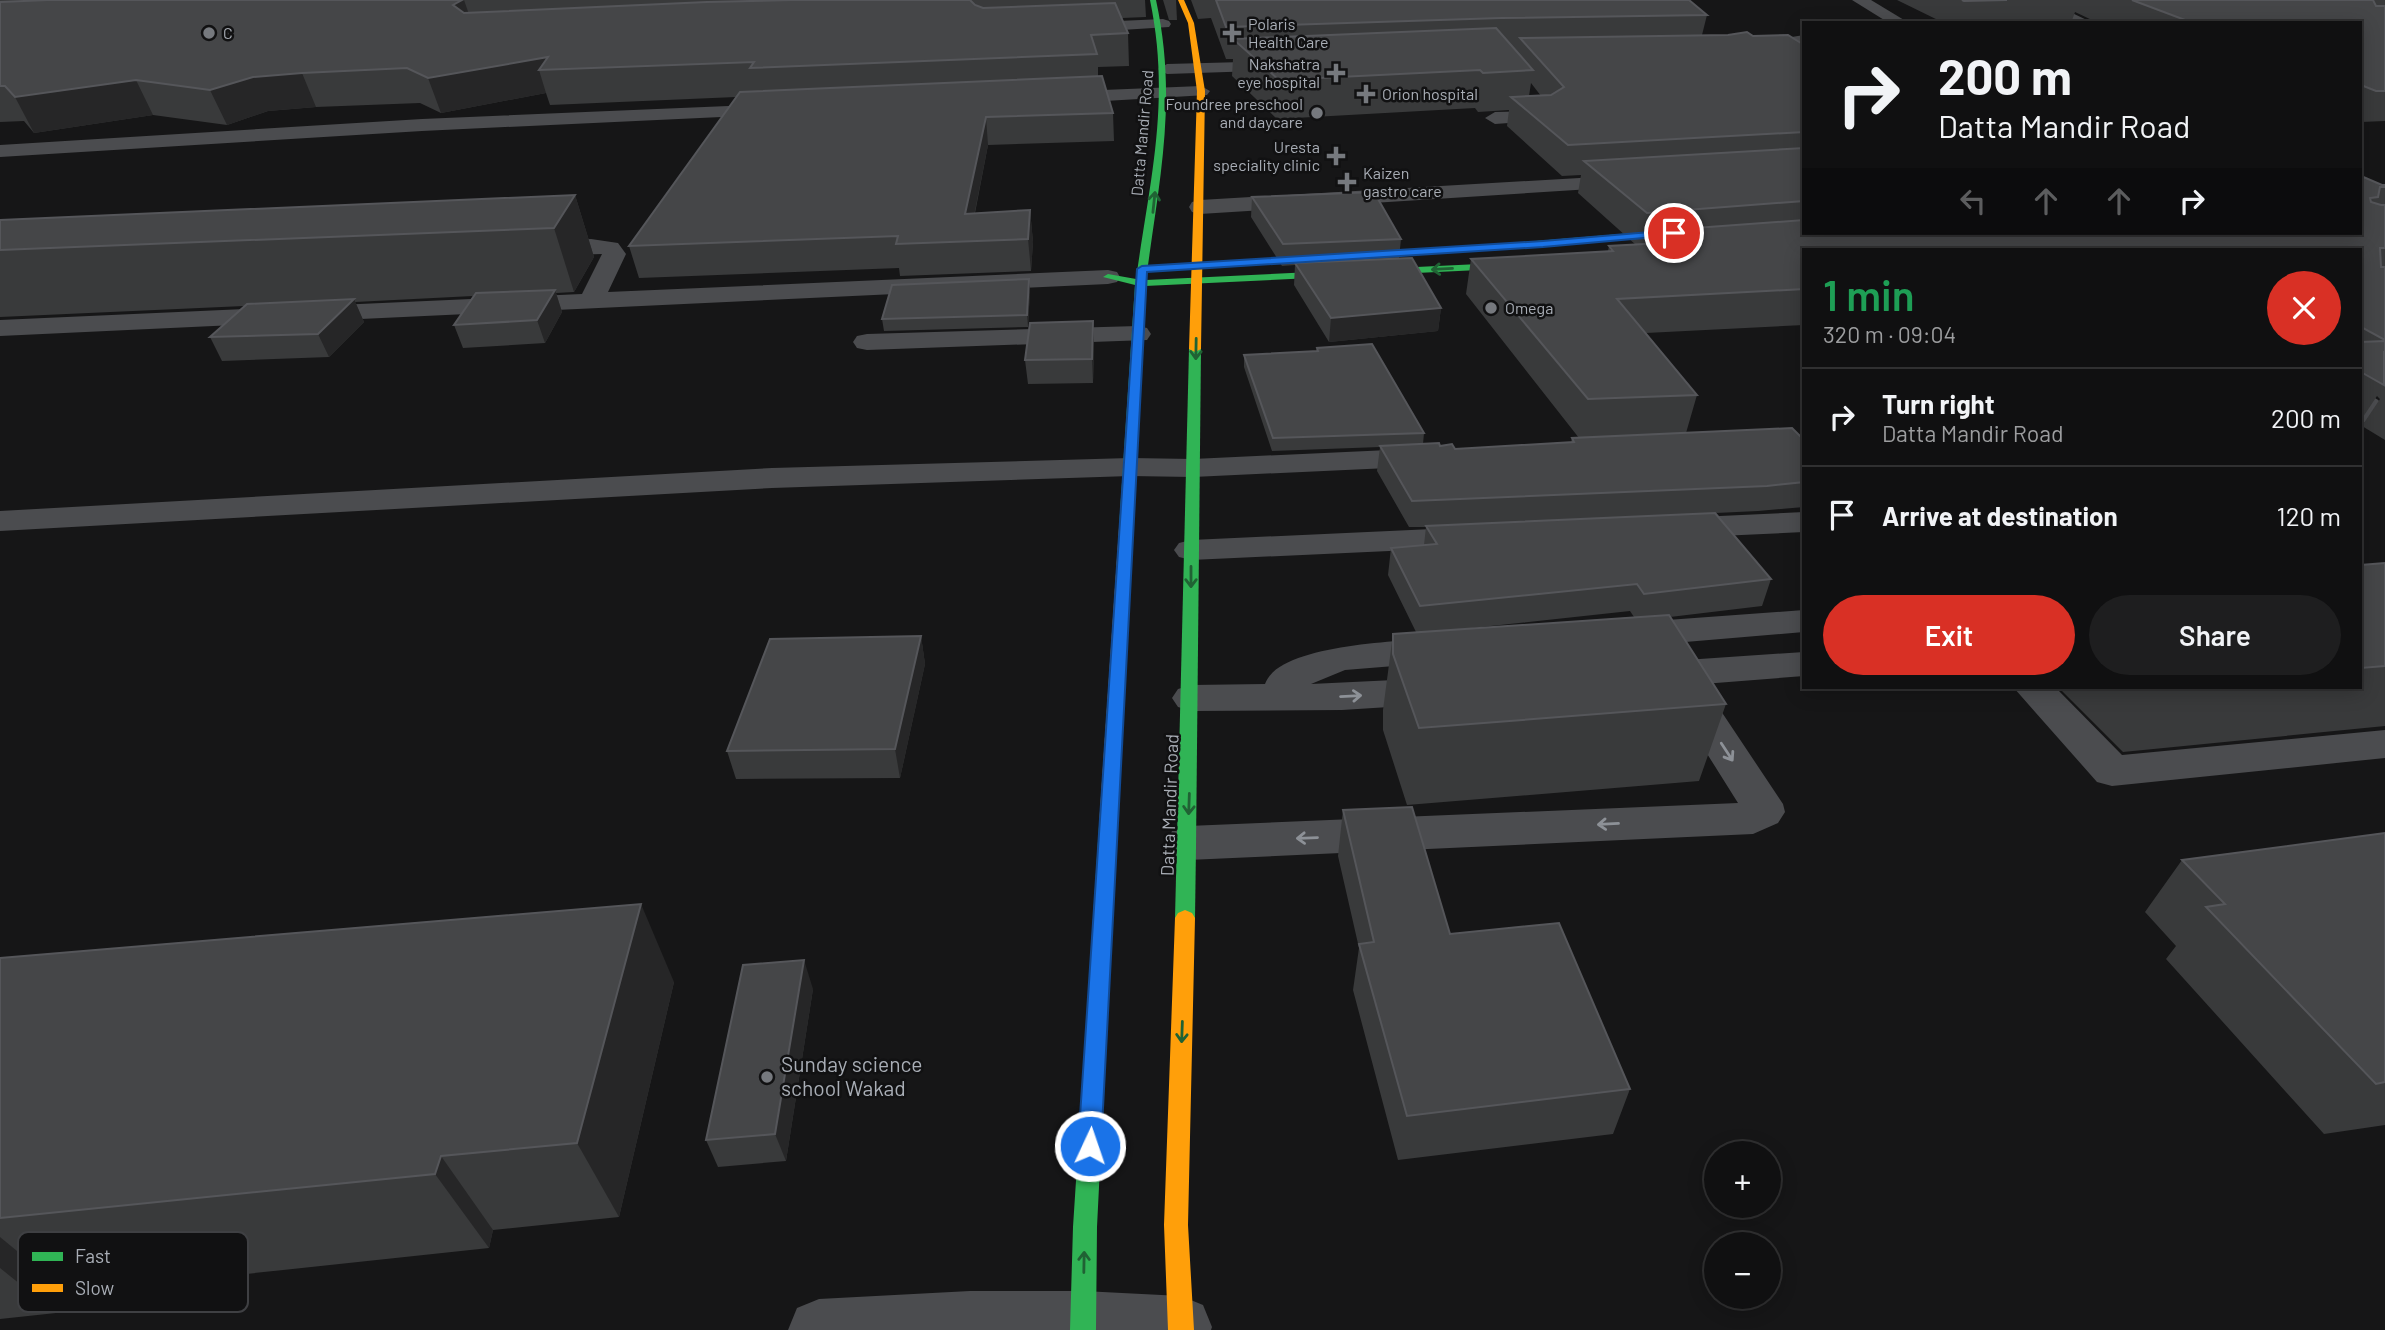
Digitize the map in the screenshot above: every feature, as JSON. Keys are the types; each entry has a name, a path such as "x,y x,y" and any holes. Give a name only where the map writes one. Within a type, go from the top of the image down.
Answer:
{"main road":[{"name":"Datta Mandir Road","path":"1083,1326 1086,1214 1129,467 1142,276 1152,220 1166,94 1167,69 1163,29 1153,0"},
{"name":"Datta Mandir Road","path":"1181,0 1191,23 1201,91 1191,550 1192,698 1176,1225 1181,1328"},
{"path":"1473,249 1694,231"},
{"path":"1197,273 1335,257"},
{"path":"1108,277 1532,264"}],"street":[{"path":"1860,0 1897,21"},
{"path":"2032,0 2080,21"},
{"path":"1058,33 1163,29"},
{"path":"1721,54 1802,40"},
{"path":"1167,69 1307,65"},
{"path":"1495,118 1546,116 1522,87"},
{"path":"1041,99 1201,91"},
{"path":"0,152 409,126 793,110"},
{"path":"1200,208 1654,179"},
{"path":"509,250 592,246 610,248 614,254 591,301"},
{"path":"0,328 1108,277"},
{"path":"867,342 1138,334"},
{"path":"2362,402 2372,410 2362,415"},
{"path":"0,521 772,478 1129,467 1193,468 1457,456"},
{"path":"1651,529 1802,522"},
{"path":"1191,550 1512,535"},
{"path":"1596,638 1802,621"},
{"path":"1283,697 1285,681 1323,663 1345,658 1485,647"},
{"path":"1622,678 1802,664"},
{"path":"1188,843 1753,818 1763,812 1761,804 1677,674"},
{"path":"1192,698 1342,697 1471,688"},
{"path":"2036,689 2112,771 2385,744"},
{"path":"819,1330 970,1322 1181,1328"}],"building":[{"path":"462,0 453,5 464,13 792,0 970,0 983,8 1115,3 1128,33 1091,35 1097,54 750,68 754,62 539,70 548,57 428,78 407,68 302,73 253,77 210,90 136,80 15,97 5,86 0,86 0,2"},
{"path":"1216,0 1689,0 1707,15 1501,18 1226,27"},
{"path":"2132,0 2373,0 2376,6 2385,6 2385,91 2376,91 2362,85 2362,21 2188,21"},
{"path":"1496,28 1533,70 1279,80 1233,39"},
{"path":"1747,32 1753,36 1788,35 1802,44 1802,132 1568,145 1511,97 1551,95 1564,87 1520,38 1728,35"},
{"path":"1102,76 1113,113 986,117 965,214 1030,210 1028,239 896,244 898,236 629,246 740,92"},
{"path":"1802,148 1802,201 1647,213 1584,161"},
{"path":"2362,176 2385,185 2380,187 2378,197 2370,198 2371,202 2385,205 2385,248 2380,248 2381,267 2385,267 2385,340 2362,328 2362,248 1802,248 1802,289 1617,299 1697,395 1588,399 1471,259 1613,251 1609,246 1682,242 1667,230 1802,220 1802,235 2362,235"},
{"path":"1374,192 1401,239 1283,244 1252,197"},
{"path":"575,195 554,228 0,250 0,220"},
{"path":"1412,258 1441,308 1331,318 1295,263"},
{"path":"1029,279 1027,315 882,319 892,285"},
{"path":"555,290 537,320 454,325 476,293"},
{"path":"354,299 318,334 210,337 247,304"},
{"path":"1093,321 1092,359 1025,360 1030,323"},
{"path":"2385,341 2384,385 2362,373 2362,342"},
{"path":"1372,344 1424,433 1273,438 1244,355 1318,351 1317,348"},
{"path":"1792,428 1802,438 1802,482 1412,501 1380,446 1439,443 1440,446 1452,444 1455,449 1574,442 1572,438"},
{"path":"1715,513 1771,579 1644,594 1637,584 1420,606 1391,548 1437,544 1426,526"},
{"path":"2385,563 2385,666 2362,668 2362,565"},
{"path":"1669,615 1726,704 1419,728 1393,654 1393,634"},
{"path":"921,636 895,749 727,751 770,639"},
{"path":"1412,807 1450,934 1559,923 1630,1089 1407,1116 1359,944 1374,942 1343,810"},
{"path":"2385,833 2385,1082 2376,1084 2206,907 2225,904 2182,860"},
{"path":"641,904 577,1143 441,1156 435,1174 0,1218 0,958"},
{"name":"Sunday science school Wakad","path":"804,960 775,1134 706,1140 743,965"}],"traffic: fast":[{"path":"1126,528 1137,314 1157,177 1164,107 1161,36 1153,0"},
{"path":"1486,248 1681,232"},
{"path":"1108,277 1141,283 1521,265"},
{"path":"1185,918 1195,349"},
{"path":"1083,1330 1085,1227 1108,826"}],"traffic: slow":[{"path":"1181,0 1191,23 1201,91 1195,349"},
{"path":"1108,826 1126,528"},
{"path":"1181,1330 1176,1225 1185,918"}],"place":[{"name":"C","path":"209,33"},
{"name":"Polaris Health Care","path":"1232,33"},
{"name":"Nakshatra eye hospital","path":"1336,73"},
{"name":"Orion hospital","path":"1366,94"},
{"name":"Foundree preschool and daycare","path":"1317,113"},
{"name":"Uresta speciality clinic","path":"1336,156"},
{"name":"Kaizen gastro care","path":"1347,182"},
{"name":"Omega","path":"1491,308"},
{"name":"Sunday science school Wakad","path":"767,1077"}],"route":[{"path":"1090,1146 1142,269 1543,244 1674,233"}]}
